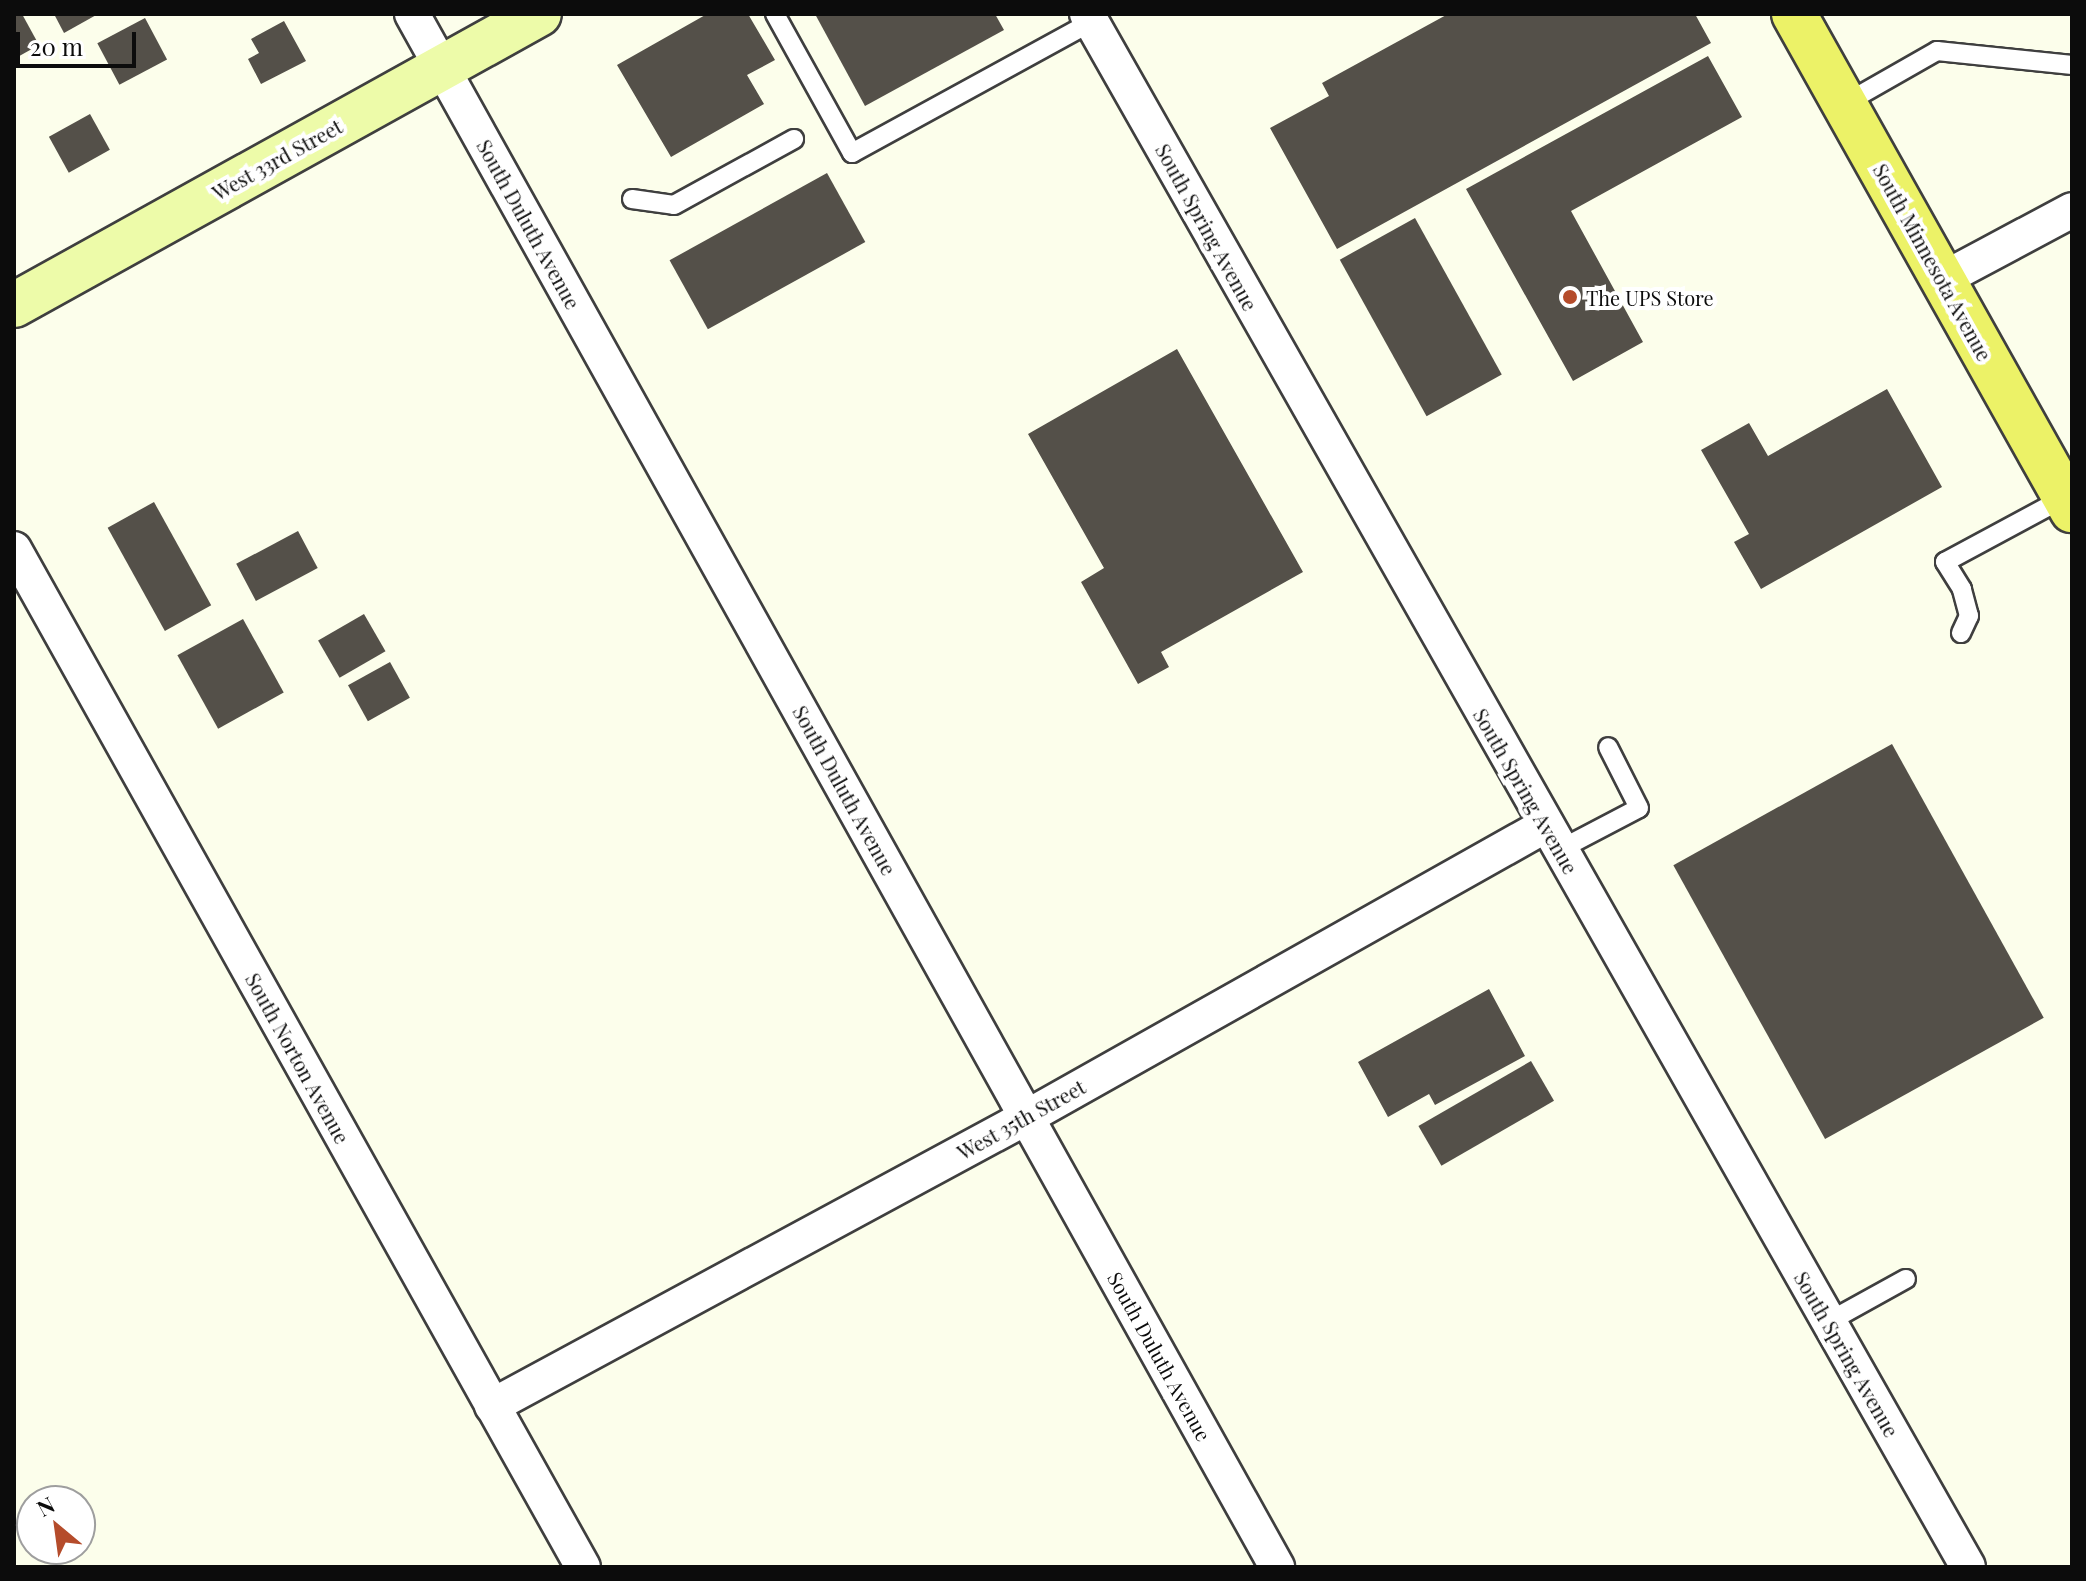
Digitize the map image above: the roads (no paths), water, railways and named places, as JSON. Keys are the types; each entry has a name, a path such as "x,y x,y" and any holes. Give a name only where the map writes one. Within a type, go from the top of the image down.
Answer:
{"main road":[{"name":"South Minnesota Avenue","path":"1794,14 2068,504"}],"street":[{"name":"South Duluth Avenue","path":"412,14 1277,1567"},
{"name":"West 33rd Street","path":"14,305 539,14"},
{"name":"South Spring Avenue","path":"1089,18 1968,1567"},
{"path":"1943,279 2072,210"},
{"name":"South Norton Avenue","path":"14,549 583,1567"},
{"name":"West 35th Street","path":"492,1406 1552,837"}],"lane":[{"path":"775,14 852,153 1089,18"},
{"path":"1844,104 1937,51 2072,65"},
{"path":"632,199 674,205 794,139"},
{"path":"1961,633 1969,616 1962,589 1945,562 2068,504"},
{"path":"1552,837 1639,808 1608,747"},
{"path":"1828,1322 1906,1279"}],"place":[{"name":"The UPS Store","path":"1570,297"}]}
